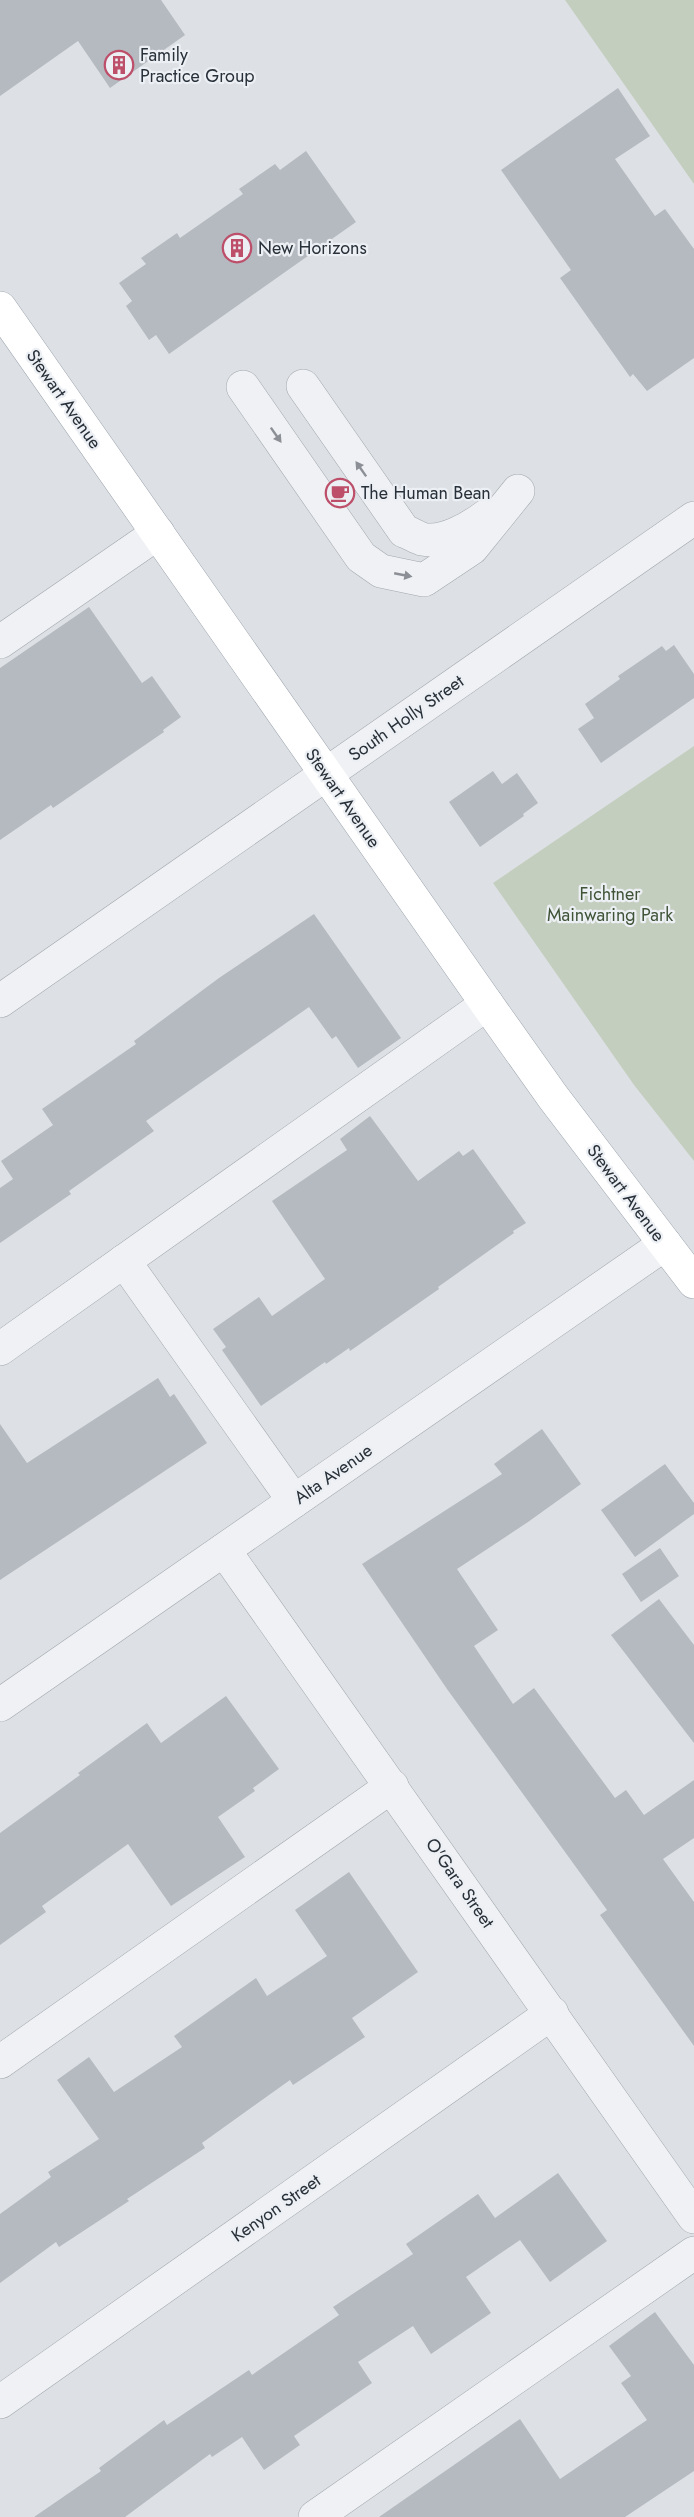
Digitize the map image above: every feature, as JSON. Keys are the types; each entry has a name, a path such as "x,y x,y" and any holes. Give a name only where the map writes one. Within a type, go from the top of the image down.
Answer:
{"main road":[{"name":"Stewart Avenue","path":"0,308 487,1004 554,1097 694,1282"}],"street":[{"path":"243,387 362,557 381,571 424,580 472,548 518,491 474,525 448,536 424,540 404,531 303,386"},
{"name":"South Holly Street","path":"0,1001 694,518"},
{"path":"0,642 158,533"},
{"path":"0,1349 487,1004"},
{"name":"Alta Avenue","path":"0,1704 665,1244"},
{"path":"124,1261 294,1501"},
{"name":"O'Gara Street","path":"224,1550 694,2217"},
{"path":"0,2062 392,1786"},
{"name":"Kenyon Street","path":"0,2402 552,2013"},
{"path":"315,2517 694,2253"}],"green space":[{"path":"565,0 694,0 694,184"},
{"name":"Fichtner Mainwaring Park","path":"694,746 694,1161 634,1085 493,883"}],"building":[{"name":"Family Practice Group","path":"0,0 161,0 185,35 110,88 78,41 0,96"},
{"path":"618,88 650,136 615,159 655,216 665,209 694,249 694,358 647,391 633,374 630,377 560,278 571,270 501,170"},
{"name":"New Horizons","path":"306,151 356,222 169,354 156,335 149,340 126,306 132,301 119,283 146,264 141,258 177,233 180,238 243,194 239,189 275,164 280,170"},
{"path":"89,607 142,683 152,676 181,717 163,730 164,732 53,808 51,805 0,840 0,668"},
{"path":"674,645 694,674 694,698 601,763 578,729 594,718 585,704 620,679 618,676 662,646 666,651"},
{"path":"493,771 502,784 517,773 538,803 523,814 524,816 480,847 449,802"},
{"path":"314,914 401,1038 358,1068 336,1036 332,1039 309,1007 146,1121 154,1131 69,1191 71,1194 0,1243 0,1188 13,1179 1,1161 53,1125 42,1109 136,1044 134,1041 219,978"},
{"path":"370,1116 418,1181 459,1151 463,1156 473,1149 526,1223 438,1287 439,1289 350,1351 349,1348 326,1364 325,1362 261,1406 222,1350 226,1347 213,1329 259,1297 272,1316 325,1279 272,1201 347,1150 340,1139"},
{"path":"158,1378 170,1397 174,1394 207,1443 0,1580 0,1424 27,1463"},
{"path":"542,1429 581,1484 457,1569 498,1630 474,1646 513,1704 534,1688 615,1798 626,1790 644,1815 694,1780 694,1838 663,1859 694,1902 694,2046 600,1915 607,1910 447,1689 362,1564 502,1474 494,1464"},
{"path":"665,1464 694,1503 694,1514 635,1557 601,1510"},
{"path":"660,1548 679,1576 641,1602 622,1574"},
{"path":"659,1599 694,1645 694,1743 611,1635"},
{"path":"226,1696 279,1769 253,1788 255,1791 218,1817 245,1857 171,1906 128,1844 42,1906 46,1912 0,1945 0,1833 147,1723 161,1743"},
{"path":"349,1872 418,1972 352,2018 365,2037 293,2085 290,2080 202,2143 205,2148 59,2247 56,2242 0,2283 0,2214 51,2177 48,2172 99,2139 57,2080 89,2057 114,2092 182,2047 174,2036 256,1978 267,1996 327,1956 295,1910"},
{"path":"558,2173 607,2241 550,2282 520,2240 466,2277 491,2313 431,2354 413,2326 358,2362 372,2383 294,2436 300,2445 264,2470 242,2437 212,2457 210,2454 125,2517 34,2517 101,2471 99,2468 164,2420 167,2425 249,2370 252,2375 339,2315 333,2307 413,2254 406,2244 478,2194 495,2218"},
{"path":"655,2312 694,2365 694,2471 625,2517 379,2517 520,2419 560,2479 647,2420 621,2383 631,2376 609,2346"}],"place":[{"name":"Family Practice Group","path":"119,65"},
{"name":"New Horizons","path":"237,248"},
{"name":"The Human Bean","path":"340,493"}]}
